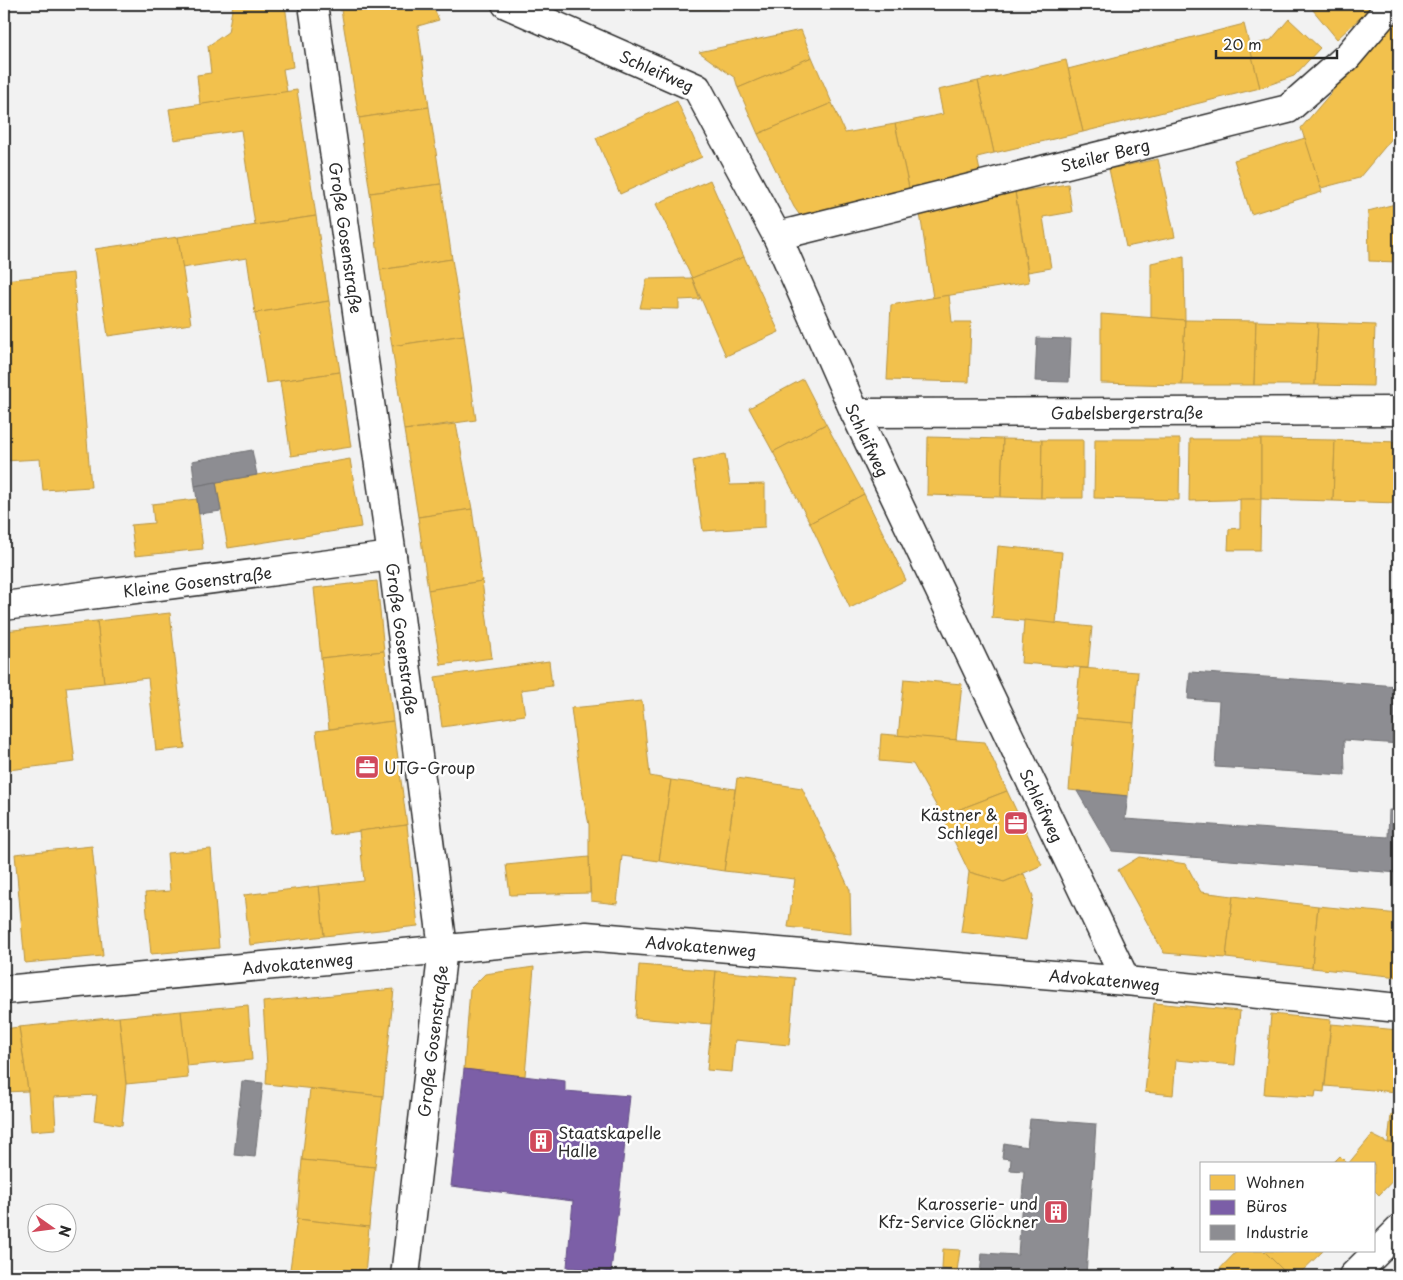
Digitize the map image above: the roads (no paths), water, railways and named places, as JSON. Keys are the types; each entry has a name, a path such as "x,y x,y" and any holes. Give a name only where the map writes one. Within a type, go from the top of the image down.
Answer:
{"street":[{"name":"Große Gosenstraße","path":"313,4 392,556 443,948 405,1276"},
{"name":"Schleifweg","path":"506,4 697,88 777,236 855,413 1126,981"},
{"name":"Steiler Berg","path":"777,236 1288,109 1347,57 1392,4"},
{"name":"Gabelsbergerstraße","path":"855,413 1399,411"},
{"name":"Kleine Gosenstraße","path":"4,606 392,556"},
{"name":"Advokatenweg","path":"4,985 586,936 1126,981 1399,1008"},
{"path":"1353,1276 1399,1230"}],"place":[{"name":"UTG-Group","path":"367,767"},
{"name":"Kästner & Schlegel","path":"1016,823"},
{"name":"Staatskapelle Halle","path":"541,1141"},
{"name":"Karosserie- und Kfz-Service Glöckner","path":"1056,1212"}]}
